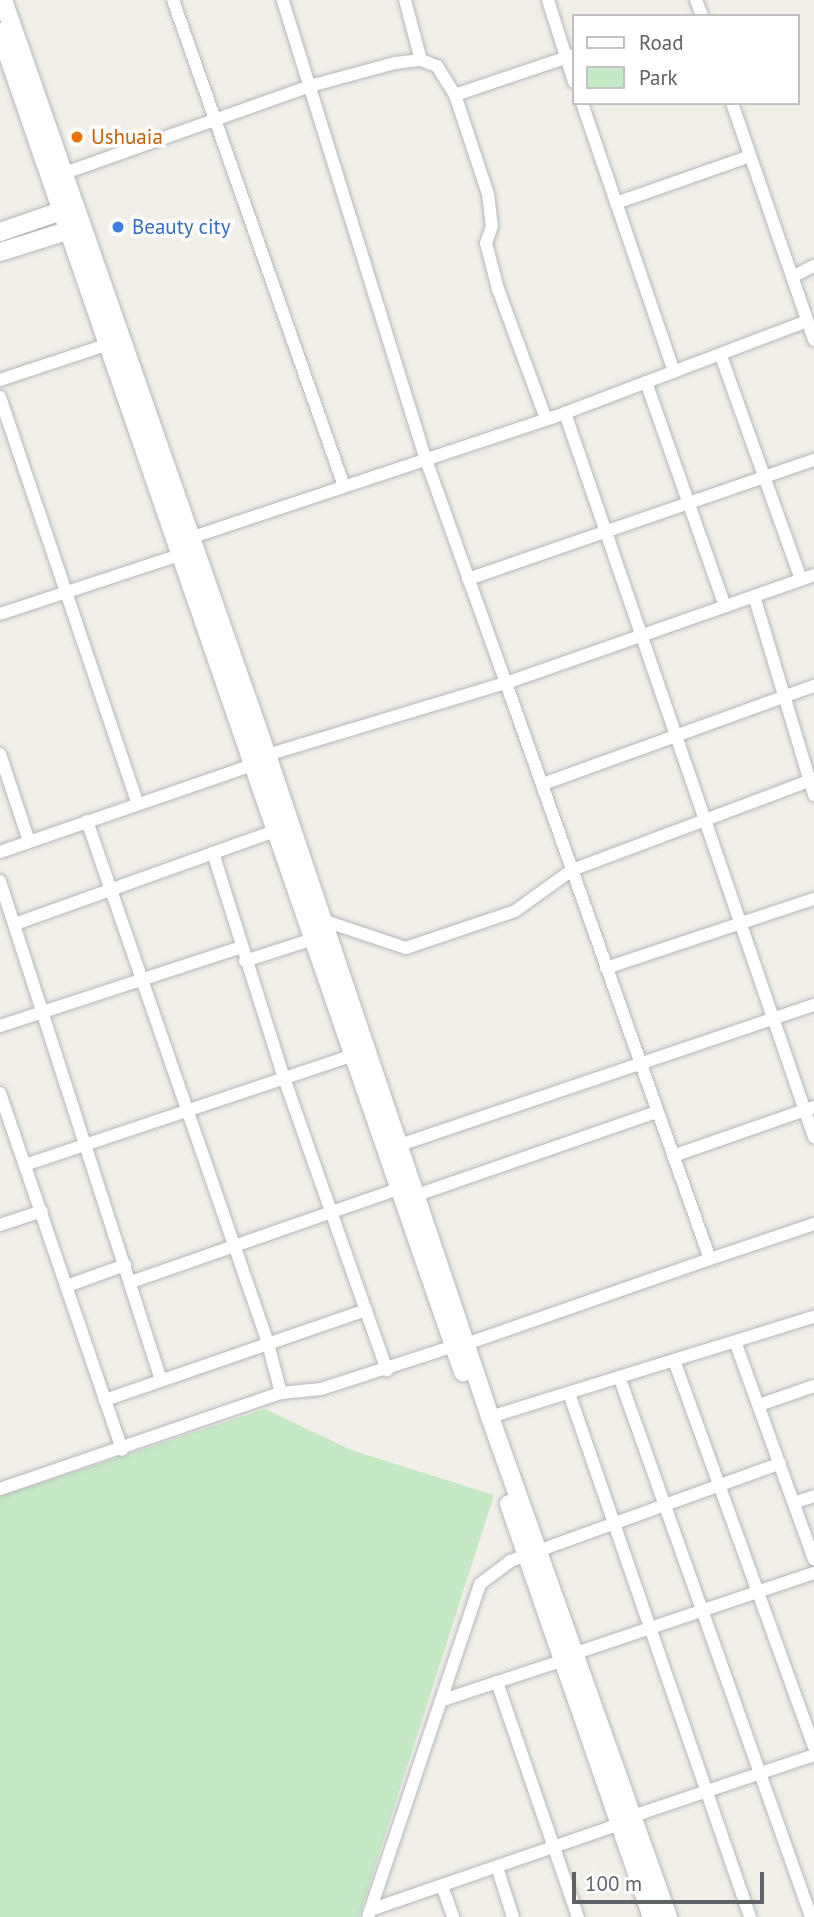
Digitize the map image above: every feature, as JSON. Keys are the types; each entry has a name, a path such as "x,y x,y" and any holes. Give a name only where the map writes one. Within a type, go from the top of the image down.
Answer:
{"main road":[{"path":"3,0 62,174 68,209"},
{"path":"0,32 75,228 261,760 322,920 397,1146 406,1193"},
{"path":"0,232 68,209"},
{"path":"0,251 75,228"},
{"path":"75,228 109,344 184,544"},
{"path":"261,760 277,830 313,939 570,1657 626,1820 652,1917"},
{"path":"460,1345 490,1417 533,1554"},
{"path":"626,1820 668,1917"}],"street":[{"path":"173,0 344,486"},
{"path":"283,0 425,457 710,1259"},
{"path":"405,0 421,60"},
{"path":"455,95 570,57 548,0"},
{"path":"62,174 310,86 421,60 440,70 455,95 490,203 492,226 486,243 498,289 546,419"},
{"path":"583,105 674,372"},
{"path":"733,105 814,340"},
{"path":"616,203 750,156"},
{"path":"792,277 814,266"},
{"path":"0,614 68,595 184,544 425,457 565,413 721,356 807,321"},
{"path":"0,380 109,344"},
{"path":"721,356 801,579"},
{"path":"646,382 725,606"},
{"path":"0,397 137,802"},
{"path":"565,413 608,532 639,636 773,1020 809,1109 814,1137"},
{"path":"468,579 814,460"},
{"path":"0,852 137,802 506,683 814,575"},
{"path":"754,596 814,795"},
{"path":"543,784 675,734 814,686"},
{"path":"0,754 29,841"},
{"path":"322,920 406,948 515,911 572,870 811,780"},
{"path":"87,821 233,1249 267,1340 281,1393"},
{"path":"15,924 110,887 277,830"},
{"path":"213,853 245,961 284,1077 387,1370"},
{"path":"0,881 160,1377"},
{"path":"607,968 814,899"},
{"path":"245,961 313,939"},
{"path":"0,1026 242,947"},
{"path":"397,1146 814,1005"},
{"path":"25,1165 353,1055"},
{"path":"0,1093 122,1450"},
{"path":"673,1156 809,1109"},
{"path":"131,1282 331,1214 406,1193 657,1112"},
{"path":"0,1225 42,1211"},
{"path":"0,1488 122,1450 281,1393 321,1389 387,1370 814,1224"},
{"path":"67,1286 125,1265"},
{"path":"105,1400 160,1377 267,1340 366,1310"},
{"path":"490,1417 675,1363 814,1317"},
{"path":"736,1344 796,1502 814,1559"},
{"path":"675,1363 814,1747"},
{"path":"620,1379 811,1917"},
{"path":"759,1405 814,1386"},
{"path":"569,1393 750,1917"},
{"path":"369,1914 480,1584 499,1567 720,1482 780,1463"},
{"path":"796,1502 814,1496"},
{"path":"443,1700 814,1573"},
{"path":"497,1682 578,1917"},
{"path":"369,1914 706,1791 814,1755"},
{"path":"497,1867 513,1917"},
{"path":"442,1886 453,1917"}],"green space":[{"path":"265,1409 351,1450 494,1495 359,1917 0,1917 0,1496"}],"place":[{"name":"Ushuaia","path":"77,137"},
{"name":"Beauty city","path":"118,227"}]}
